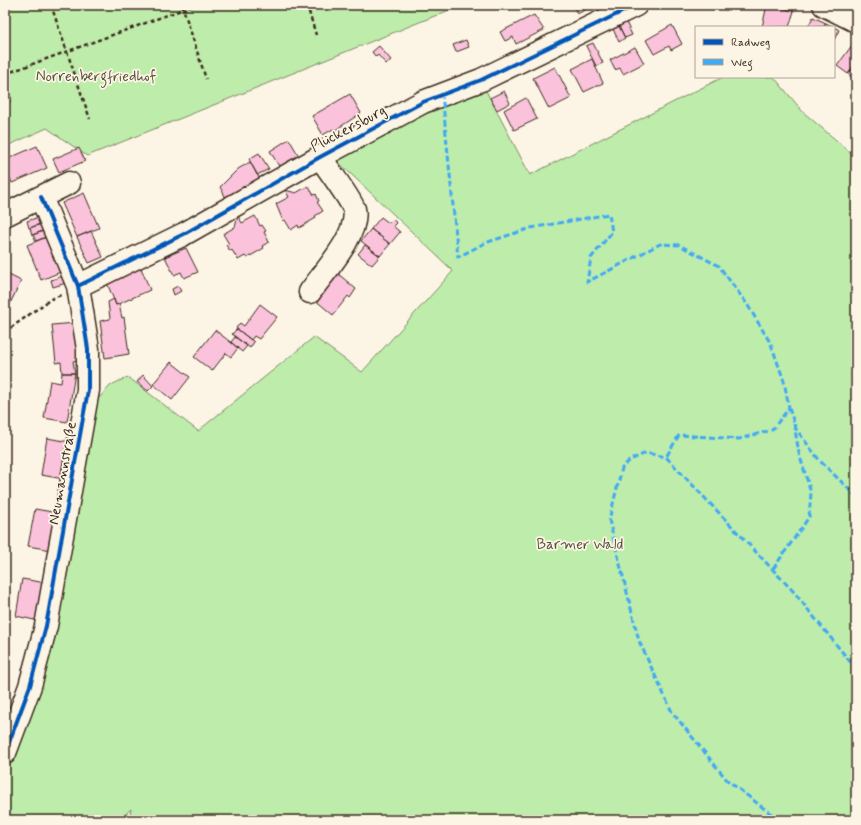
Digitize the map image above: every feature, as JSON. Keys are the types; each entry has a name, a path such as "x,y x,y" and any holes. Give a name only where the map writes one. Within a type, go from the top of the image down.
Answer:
{"street":[{"name":"Plückersburg","path":"78,286 184,234 320,157 423,102 481,80 636,5"},
{"path":"824,5 856,21"},
{"path":"310,292 350,236 354,221 354,208 320,157"},
{"path":"5,215 69,183"},
{"name":"Neumannstraße","path":"5,753 39,656 82,433 88,390 88,349 78,286 40,197"}],"path":[{"path":"51,5 90,119"},
{"path":"182,5 206,79"},
{"path":"5,74 195,5"},
{"path":"307,5 316,35"},
{"path":"5,332 51,299 78,286"}],"green space":[{"name":"Norrenbergfriedhof","path":"5,5 462,5 87,156 47,128 5,147"},
{"name":"Barmer Wald","path":"721,78 775,78 803,112 856,157 856,820 129,820 131,809 119,820 5,820 5,774 36,680 96,401 111,385 128,377 198,431 314,337 362,372 453,271 332,156 407,118 484,87 530,175"}],"building":[{"path":"573,5 595,5 577,14"},
{"path":"767,5 794,11 789,26 762,26"},
{"path":"534,15 544,30 516,44 513,37 505,41 500,32"},
{"path":"813,17 826,23 824,26 808,26"},
{"path":"626,22 632,35 625,38 619,26"},
{"path":"826,23 832,26 824,26"},
{"path":"672,25 682,44 671,50 669,46 654,54 646,40"},
{"path":"619,26 625,38 619,42 613,29"},
{"path":"835,28 839,30 835,38"},
{"path":"466,40 469,47 456,52 453,45"},
{"path":"855,41 856,63 848,74 837,66"},
{"path":"593,43 603,63 596,66 586,46"},
{"path":"379,46 391,60 386,64 378,55 376,57 372,52"},
{"path":"635,47 644,63 623,74 620,68 615,70 610,60"},
{"path":"592,59 603,83 584,92 572,69"},
{"path":"856,63 856,80 848,74"},
{"path":"555,67 571,98 549,109 533,78"},
{"path":"504,91 510,103 497,110 490,98"},
{"path":"5,93 12,98 5,109"},
{"path":"350,94 361,113 334,131 333,129 323,135 312,116"},
{"path":"526,98 537,119 514,130 504,110"},
{"path":"289,139 299,156 280,168 270,151"},
{"path":"37,146 47,168 12,183 5,167 5,160"},
{"path":"79,148 85,161 59,172 53,159"},
{"path":"259,153 269,169 257,175 249,159"},
{"path":"250,162 260,179 226,198 220,187 238,169"},
{"path":"308,186 314,195 316,194 319,201 317,202 323,211 315,216 316,218 299,228 298,225 291,230 285,220 283,221 276,204 289,197 285,190 296,193"},
{"path":"84,193 99,228 77,237 62,203"},
{"path":"238,216 242,223 255,216 260,226 262,225 266,231 264,232 269,242 262,246 264,248 247,258 245,256 238,260 232,250 230,251 226,245 229,244 223,234 235,227"},
{"path":"39,217 42,224 29,228 27,221"},
{"path":"381,217 389,223 393,219 396,223 393,226 400,232 390,244 371,229"},
{"path":"42,223 45,230 32,235 30,228"},
{"path":"371,229 390,244 380,256 361,241"},
{"path":"46,230 48,236 36,241 33,235"},
{"path":"91,231 103,257 89,263 77,237"},
{"path":"49,236 63,271 41,280 27,245"},
{"path":"365,245 380,256 372,265 358,254"},
{"path":"186,248 198,272 184,278 181,272 174,275 165,257"},
{"path":"141,268 150,290 116,305 107,283"},
{"path":"336,272 356,289 350,298 348,296 333,315 314,299"},
{"path":"5,273 21,281 5,314"},
{"path":"63,276 66,283 53,287 51,280"},
{"path":"178,286 181,291 174,295 172,289"},
{"path":"114,299 116,305 119,304 122,318 124,317 129,354 105,358 100,321 110,319 108,302"},
{"path":"260,304 277,317 259,339 254,336 251,340 236,328 240,323 244,326"},
{"path":"76,323 79,360 73,361 75,373 62,373 61,362 56,363 52,325"},
{"path":"237,329 254,342 250,348 232,334"},
{"path":"215,330 238,348 231,357 226,353 212,371 194,357"},
{"path":"235,337 247,346 242,352 231,342"},
{"path":"171,362 190,377 172,400 153,384"},
{"path":"62,373 75,373 67,422 44,418 50,381 61,383"},
{"path":"143,375 153,386 148,391 137,382"},
{"path":"47,438 70,442 64,479 41,475"},
{"path":"35,509 58,513 51,550 28,546"},
{"path":"22,579 46,583 39,621 16,616"}],"marked path":[{"path":"442,93 458,257 485,243 531,228 609,214 612,232 591,258 587,282 660,244 679,245 719,266 747,304 771,344 784,381 789,408 772,430 739,439 679,435 666,457"},
{"path":"789,408 796,429 820,461 856,496"},
{"path":"773,569 809,517 811,493 799,453 794,424"},
{"path":"779,820 727,780 672,712 639,641 609,520 622,468 630,460 646,453 666,457 793,591 856,669"}],"cycle path":[{"path":"78,286 184,234 320,157 423,102 481,80 636,5"},
{"path":"5,753 30,686 46,626 88,390 88,349 78,286 41,197"}]}
